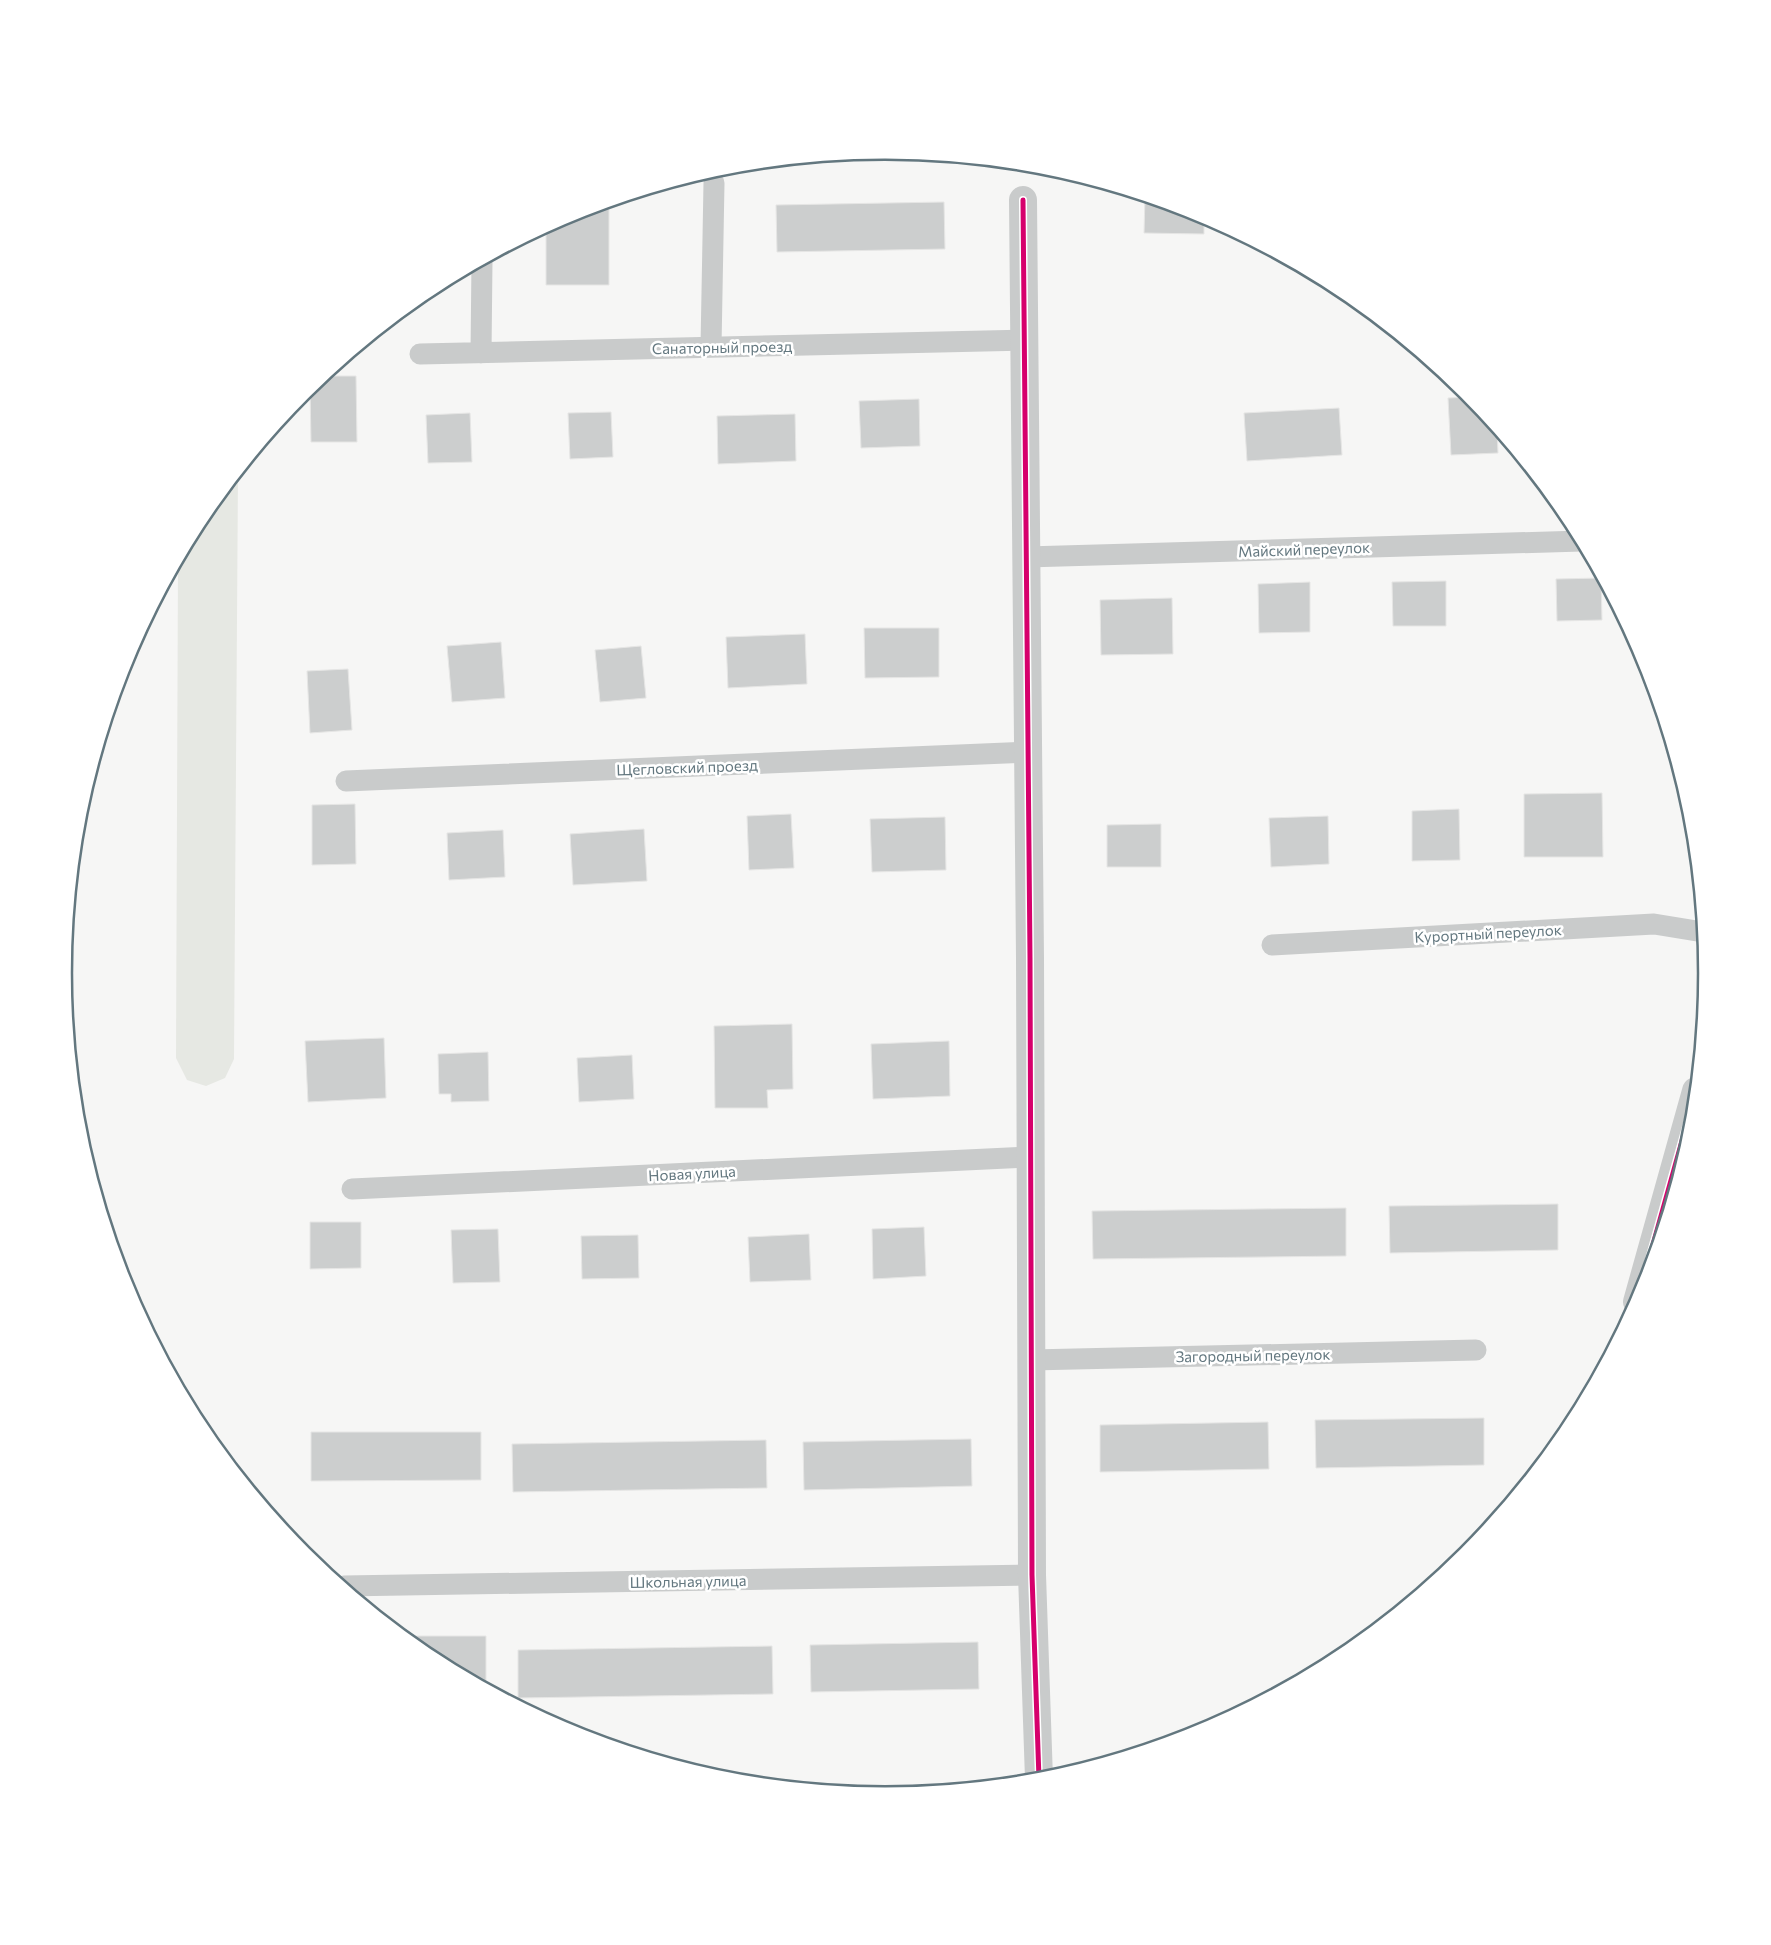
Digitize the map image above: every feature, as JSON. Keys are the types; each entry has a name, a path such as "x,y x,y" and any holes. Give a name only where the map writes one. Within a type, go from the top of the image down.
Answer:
{"street":[{"path":"1023,200 1031,1156 1032,1575 1039,1771"},
{"path":"1664,1204 1674,1168"}],"lane":[{"path":"711,347 714,183"},
{"path":"481,353 482,266"},
{"name":"Санаторный проезд","path":"420,354 1024,340"},
{"name":"Майский переулок","path":"1026,557 1574,541"},
{"name":"Щегловский проезд","path":"346,781 1028,752"},
{"name":"Курортный переулок","path":"1272,945 1654,924 1697,931"},
{"name":"Новая улица","path":"352,1189 1031,1156"},
{"name":"Загородный переулок","path":"1031,1360 1476,1350"},
{"name":"Школьная улица","path":"351,1586 1032,1575"}],"shaded area":[{"path":"238,482 234,1059 225,1078 206,1086 187,1080 176,1058 178,572 210,521"}],"building":[{"path":"944,202 945,249 777,252 776,205"},
{"path":"1145,202 1204,224 1204,234 1144,233"},
{"path":"609,208 609,285 546,285 546,234"},
{"path":"334,376 356,376 357,442 311,442 310,399"},
{"path":"1448,398 1459,398 1497,436 1498,453 1451,455"},
{"path":"919,399 920,446 861,448 859,401"},
{"path":"1339,408 1342,455 1247,461 1244,413"},
{"path":"611,412 613,457 570,459 568,413"},
{"path":"470,413 472,462 428,463 426,415"},
{"path":"795,414 796,461 718,464 717,416"},
{"path":"1596,578 1601,587 1602,620 1557,621 1556,579"},
{"path":"1446,581 1446,626 1393,626 1392,582"},
{"path":"1310,582 1310,632 1259,633 1258,584"},
{"path":"1172,598 1173,654 1101,655 1100,600"},
{"path":"864,628 939,628 939,677 865,678"},
{"path":"805,634 807,684 728,688 726,637"},
{"path":"501,642 505,698 452,702 447,646"},
{"path":"641,646 646,698 600,702 595,650"},
{"path":"348,669 352,730 310,733 307,671"},
{"path":"1602,793 1603,857 1524,857 1524,794"},
{"path":"355,804 356,864 312,865 312,805"},
{"path":"1459,809 1460,860 1412,861 1412,811"},
{"path":"791,814 794,868 749,870 747,816"},
{"path":"1328,816 1329,864 1271,867 1269,818"},
{"path":"945,817 946,870 872,872 870,819"},
{"path":"1161,824 1161,867 1107,867 1107,825"},
{"path":"644,829 647,881 573,885 570,834"},
{"path":"503,830 505,877 449,880 447,833"},
{"path":"792,1024 793,1089 767,1090 768,1108 715,1108 714,1026"},
{"path":"384,1038 386,1098 308,1102 305,1041"},
{"path":"949,1041 950,1096 873,1099 871,1044"},
{"path":"488,1052 489,1101 451,1102 451,1094 439,1094 438,1054"},
{"path":"632,1055 634,1099 579,1102 577,1058"},
{"path":"1558,1204 1558,1250 1390,1253 1389,1206"},
{"path":"1346,1208 1346,1256 1093,1259 1092,1211"},
{"path":"310,1222 361,1222 361,1268 310,1269"},
{"path":"924,1227 926,1276 873,1279 872,1229"},
{"path":"498,1229 500,1282 453,1283 451,1230"},
{"path":"809,1234 811,1280 750,1282 748,1237"},
{"path":"638,1235 639,1278 582,1279 581,1236"},
{"path":"1484,1418 1484,1465 1316,1468 1315,1420"},
{"path":"1268,1422 1269,1469 1100,1472 1100,1425"},
{"path":"311,1432 481,1432 481,1480 311,1481"},
{"path":"971,1439 972,1486 804,1490 803,1442"},
{"path":"766,1440 767,1488 513,1492 512,1444"},
{"path":"417,1636 486,1636 486,1681"},
{"path":"978,1642 979,1689 811,1692 810,1645"},
{"path":"772,1646 773,1694 518,1698 518,1650"}],"cycle path":[{"path":"1023,200 1030,958 1032,1575 1039,1771"},
{"path":"1664,1204 1674,1168"}]}
